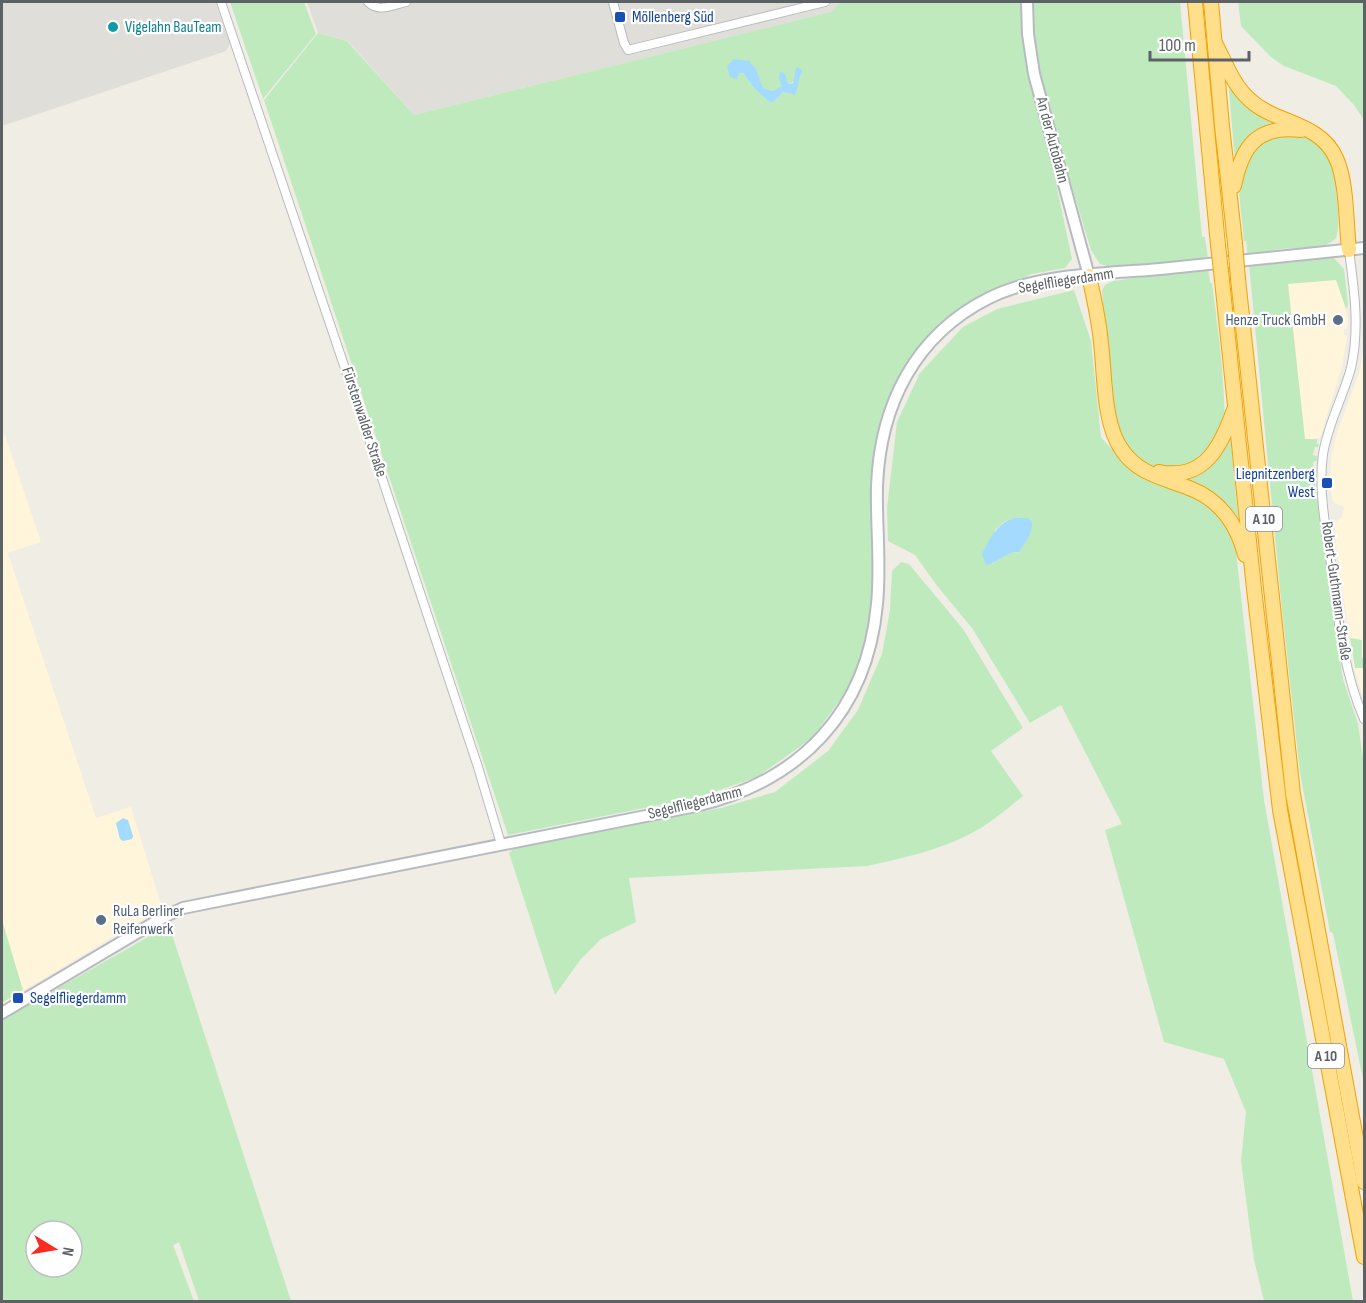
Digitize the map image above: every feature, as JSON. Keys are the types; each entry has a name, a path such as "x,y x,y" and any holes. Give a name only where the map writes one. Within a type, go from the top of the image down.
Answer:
{"highway":[{"name":"A 10","path":"1195,2 1254,589 1280,810 1365,1257"},
{"name":"A 10","path":"1211,2 1222,126 1293,794 1365,1182"},
{"path":"1216,45 1236,84 1250,101 1268,112 1309,130 1331,148 1339,166 1349,250"},
{"path":"1231,199 1239,163 1247,147 1256,139 1278,129 1309,130"},
{"path":"1089,276 1097,315 1114,436 1124,453 1142,469 1156,478 1197,491 1222,509 1235,527 1242,544 1254,589"},
{"path":"1142,469 1175,473 1190,470 1202,464 1223,441 1236,405"}],"street":[{"name":"Fürstenwalder Straße","path":"222,2 478,766 501,844"},
{"path":"368,2 382,8 406,2"},
{"path":"613,2 628,50 825,2"},
{"name":"An der Autobahn","path":"1027,2 1028,34 1034,74 1089,276"},
{"name":"Segelfliegerdamm","path":"2,1013 162,918 183,908 721,800 746,791 775,776 803,755 826,732 847,702 862,673 878,602 877,489 881,447 890,411 910,368 943,330 965,312 992,297 1039,282 1365,248"},
{"name":"Robert-Guthmann-Straße","path":"1349,250 1357,331 1350,369 1325,442 1322,471 1327,538 1344,655 1353,690 1365,719"}],"shaded area":[{"path":"2,2 215,2 230,44 226,51 2,126"},
{"path":"307,2 841,2 832,12 414,115 348,41 318,33"},
{"path":"1337,280 1348,321 1347,328 1344,329 1344,335 1347,336 1342,367 1320,438 1305,440 1288,283"},
{"path":"1363,352 1364,700 1354,668 1336,545 1335,522 1342,517 1344,507 1334,503 1330,476 1337,433 1359,373"},
{"path":"5,435 41,542 8,553 96,818 131,807 162,908 24,990 2,1006 2,437"}],"green space":[{"path":"230,2 304,2 316,34 263,99"},
{"path":"841,2 1180,2 1202,237 1205,237 1208,259 1110,267 1100,264 1091,250 1070,181 1056,183 1072,259 1065,268 1032,274 963,306 924,341 893,387 881,418 874,450 871,512 873,593 869,630 859,665 847,691 812,738 757,777 700,797 508,835 264,100 318,33 347,41 414,115 831,12","holes":["756,70 763,88 773,91 797,80 795,95 783,92 774,102 753,87 743,73 739,73"]},
{"path":"1238,2 1364,2 1364,120 1354,105 1336,86 1284,66 1271,57 1241,26"},
{"path":"1228,79 1285,125 1235,161"},
{"path":"1289,131 1303,135 1322,147 1332,164 1338,215 1336,238 1318,247 1277,250 1248,256 1246,241 1244,241 1238,183 1258,141"},
{"path":"1334,258 1344,269 1348,305 1346,309 1336,280 1288,284 1305,439 1317,439 1317,444 1319,444 1315,447 1313,455 1317,456 1317,461 1313,464 1316,498 1343,679 1358,724 1364,765 1364,1084 1333,933 1330,932 1300,773 1249,264"},
{"path":"1208,268 1221,354 1224,424 1207,452 1194,462 1180,468 1157,468 1140,460 1127,446 1119,428 1111,385 1102,290 1105,285 1113,281"},
{"path":"1074,290 1091,341 1101,437 1129,469 1204,501 1226,524 1236,552 1264,800 1353,1301 1264,1301 1254,1260 1241,1161 1246,1112 1224,1059 1164,1042 1105,830 1122,824 1061,705 1030,723 972,628 915,555 888,541 887,508 897,422 920,373 963,327 997,309","holes":["1013,518 1019,552 1005,554 992,564 995,530"]},
{"path":"1230,432 1239,527 1175,476 1183,475"},
{"path":"901,562 909,564 963,629 1023,728 991,751 1023,796 990,822 962,838 915,855 867,866 629,878 636,922 601,939 581,959 555,995 509,853 515,847 721,808 775,792 828,751 858,710 882,654 890,610 892,571"},
{"path":"1350,638 1362,640 1364,668 1355,668"},
{"path":"2,920 23,990 2,1003"},
{"path":"169,925 291,1301 199,1301 179,1242 173,1245 194,1301 2,1301 2,1020"}],"water":[{"path":"734,59 749,61 756,69 763,88 773,91 782,86 779,79 780,71 785,74 788,84 793,83 796,67 801,69 795,95 783,92 774,102 770,102 753,87 743,73 739,73 737,79 730,77 727,66"},
{"path":"1013,518 1028,518 1032,522 1026,541 1019,552 1008,554 986,565 982,554 988,543 998,528"},
{"path":"123,818 128,820 133,836 132,839 123,841 120,839 116,823"}],"place":[{"name":"Möllenberg Süd","path":"620,17"},
{"name":"Vigelahn BauTeam","path":"113,27"},
{"name":"Henze Truck GmbH","path":"1338,320"},
{"name":"Liepnitzenberg West","path":"1327,483"},
{"name":"RuLa Berliner Reifenwerk","path":"101,920"},
{"name":"Segelfliegerdamm","path":"18,998"}]}
